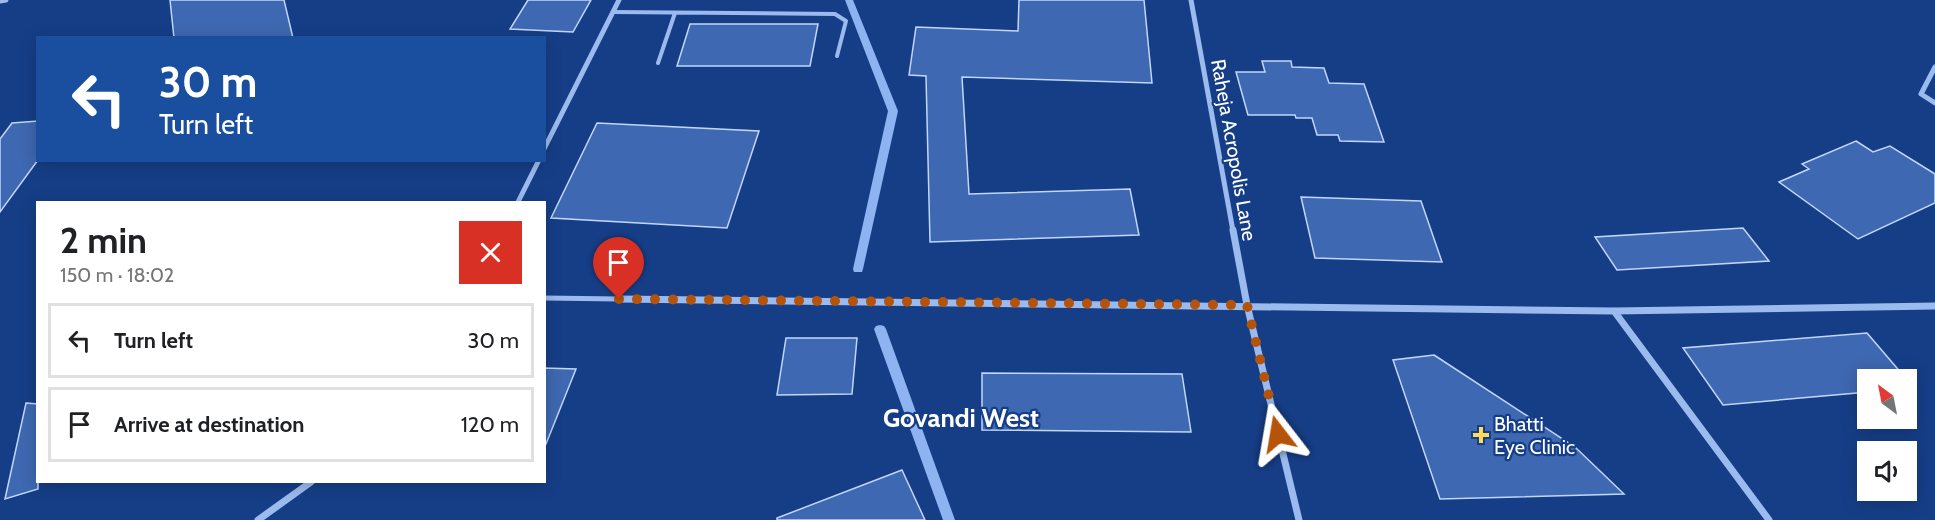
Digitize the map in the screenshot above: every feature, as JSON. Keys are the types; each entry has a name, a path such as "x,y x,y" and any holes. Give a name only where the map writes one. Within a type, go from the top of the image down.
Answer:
{"street":[{"path":"0,1 6,0"},
{"path":"546,145 619,0"},
{"name":"Raheja Acropolis Lane","path":"1191,0 1247,305 1299,520"},
{"path":"1935,67 1921,94 1935,103"},
{"path":"518,201 538,162"},
{"path":"619,299 1614,311 1935,306"},
{"path":"1614,311 1769,520"},
{"path":"258,520 310,483"}],"lane":[{"path":"613,12 835,14 846,21 837,56"},
{"path":"658,63 675,13"},
{"path":"546,298 619,299"}],"building":[{"path":"170,0 284,0 293,36 174,36"},
{"path":"528,0 591,0 573,32 510,29"},
{"path":"1019,0 1144,0 1152,83 962,77 969,194 1130,189 1139,235 930,242 926,76 909,75 916,27 1018,31"},
{"path":"690,24 818,24 810,66 677,66"},
{"path":"1262,61 1291,61 1292,67 1324,68 1329,83 1364,84 1384,142 1340,141 1338,135 1317,135 1312,118 1296,118 1295,115 1248,115 1236,72 1265,72"},
{"path":"36,121 37,162 0,212 0,139 12,123"},
{"path":"597,123 759,131 727,228 551,218"},
{"path":"1856,141 1873,152 1890,146 1935,174 1935,203 1858,239 1779,182 1809,169 1802,164"},
{"path":"1301,197 1421,201 1442,262 1315,258"},
{"path":"1743,228 1769,261 1617,270 1595,237"},
{"path":"1867,333 1898,369 1857,369 1857,393 1723,405 1683,348"},
{"path":"786,338 857,338 852,394 777,395"},
{"path":"1434,355 1575,447 1624,494 1440,499 1393,360"},
{"path":"546,368 576,369 546,444"},
{"path":"982,373 1182,374 1191,432 982,430"},
{"path":"26,403 36,404 36,483 38,483 38,489 5,499"},
{"path":"902,470 925,520 777,520 777,518"}],"waterway":[{"path":"849,0 893,111 858,269"},
{"path":"880,329 949,520"}],"place":[{"name":"Bhatti Eye Clinic","path":"1481,435"}],"district":[{"name":"Govandi West","path":"961,418"}],"route":[{"path":"619,299 1247,305 1278,434"}]}
